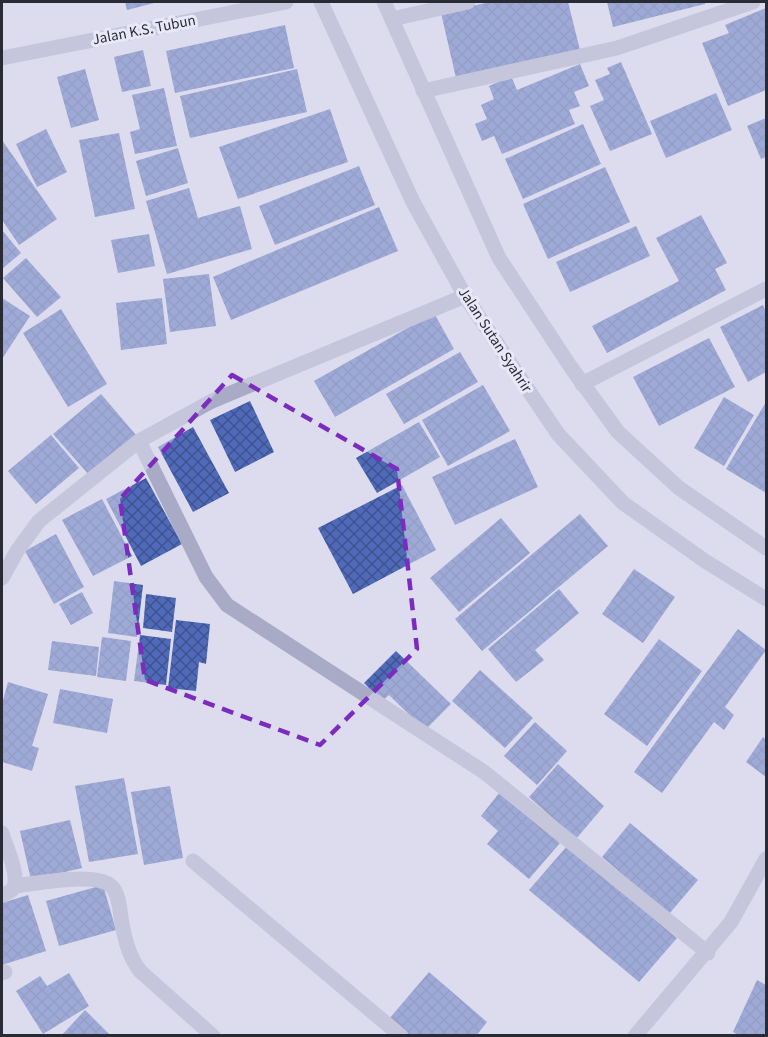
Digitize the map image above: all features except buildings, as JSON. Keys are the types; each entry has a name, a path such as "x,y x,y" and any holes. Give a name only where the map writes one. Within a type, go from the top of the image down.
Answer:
{"street":[{"name":"Jalan K.S. Tubun","path":"2,58 286,2"},
{"name":"Jalan Sutan Syahrir","path":"321,2 413,202 465,296 558,434 622,503 705,561 766,598"},
{"path":"384,2 499,258 582,384 618,432 679,488 766,548"},
{"path":"392,19 468,2"},
{"path":"423,91 617,48 753,2"},
{"path":"582,384 766,289"},
{"path":"2,578 17,550 39,521 139,441 212,401 465,296"},
{"path":"139,441 207,577 227,605 484,772 708,953"},
{"path":"2,833 14,876 14,886 11,891 2,895"},
{"path":"635,1035 708,953 731,922 766,859"},
{"path":"193,861 401,1035"},
{"path":"14,886 93,878 108,883 117,895 127,950 132,960 140,971 213,1035"}],"highlighted area":[{"path":"232,375 397,469 417,649 320,745 145,680 120,499"}]}
